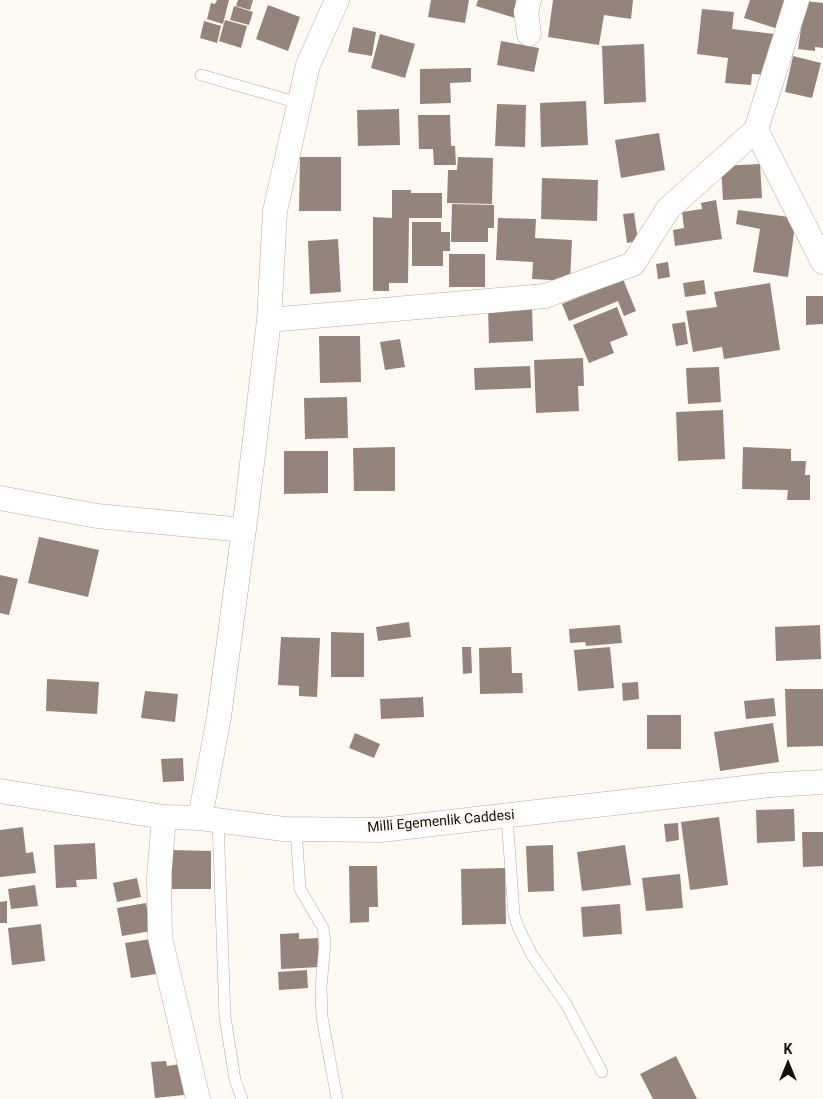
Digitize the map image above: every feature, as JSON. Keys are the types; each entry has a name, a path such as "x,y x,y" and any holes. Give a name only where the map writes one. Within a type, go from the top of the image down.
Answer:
{"street":[{"path":"209,819 219,717 269,320 275,211 308,65 337,0"},
{"path":"529,0 526,12 529,34"},
{"path":"269,320 545,296 632,264 668,209 756,130 797,0"},
{"path":"756,130 823,262"},
{"path":"0,498 97,516 244,530"},
{"name":"Milli Egemenlik Caddesi","path":"0,790 164,817 209,819 296,829 381,830 770,785 823,782"},
{"path":"164,817 159,877 160,937 198,1099"}],"lane":[{"path":"200,75 299,103"},
{"path":"507,816 514,915 519,929 532,955 566,1004 602,1072"},
{"path":"209,819 225,1016 235,1080 242,1099"},
{"path":"296,829 300,889 323,928 325,943 321,987 322,1017 337,1099"}],"building":[{"path":"217,0 229,0 223,24 207,19 211,3 215,4"},
{"path":"238,0 253,0 250,10 236,6"},
{"path":"431,0 469,0 465,23 428,17"},
{"path":"478,0 520,0 515,18 476,6"},
{"path":"553,0 633,0 631,19 604,15 599,45 548,37"},
{"path":"750,0 787,0 778,29 744,18"},
{"path":"805,1 823,3 823,48 815,47 815,51 798,49"},
{"path":"268,5 300,17 288,51 256,39"},
{"path":"234,6 253,12 249,25 230,20"},
{"path":"702,9 734,12 732,29 775,34 770,75 752,74 751,85 725,83 728,58 697,54"},
{"path":"225,20 247,26 241,48 219,41"},
{"path":"204,21 221,26 217,43 200,38"},
{"path":"353,27 376,32 372,56 348,52"},
{"path":"380,34 415,44 405,78 371,68"},
{"path":"501,41 539,48 534,72 497,65"},
{"path":"644,44 646,102 604,104 602,46"},
{"path":"793,56 821,63 812,98 785,92"},
{"path":"471,68 471,82 450,83 451,103 420,104 420,69"},
{"path":"586,101 588,145 541,147 540,103"},
{"path":"497,104 526,105 525,147 495,146"},
{"path":"399,109 400,145 358,146 357,110"},
{"path":"418,115 450,115 451,146 455,146 456,165 434,165 433,149 419,149"},
{"path":"659,133 665,170 621,178 615,140"},
{"path":"300,157 341,157 341,211 299,211"},
{"path":"458,157 493,158 492,204 447,203 448,170 457,170"},
{"path":"760,164 762,198 723,200 721,166"},
{"path":"542,178 598,180 597,221 541,219"},
{"path":"392,190 411,190 411,193 442,193 442,218 409,218 408,283 389,283 389,291 373,291 373,217 392,218"},
{"path":"716,200 722,239 675,246 673,230 684,228 682,212 702,209 701,203"},
{"path":"452,204 494,205 494,228 488,228 488,242 451,242"},
{"path":"738,210 796,218 788,277 753,272 760,229 736,224"},
{"path":"634,213 638,241 627,243 623,214"},
{"path":"498,218 536,219 535,238 572,240 570,281 532,279 533,262 496,260"},
{"path":"412,222 441,222 441,232 450,232 450,251 443,251 443,266 412,266"},
{"path":"338,239 341,292 310,294 308,241"},
{"path":"449,254 485,254 485,287 449,287"},
{"path":"668,262 670,277 658,279 656,264"},
{"path":"623,279 636,311 624,316 618,301 569,321 562,304"},
{"path":"704,280 706,294 685,297 683,283"},
{"path":"770,283 780,350 724,359 722,347 693,352 686,311 717,307 714,292"},
{"path":"806,296 823,296 823,324 806,325"},
{"path":"532,305 533,341 489,343 488,307"},
{"path":"617,307 628,335 610,342 614,353 589,363 573,325"},
{"path":"685,322 688,344 676,346 672,324"},
{"path":"319,336 360,336 361,382 320,383"},
{"path":"400,339 405,367 385,370 380,342"},
{"path":"583,358 584,386 578,386 579,411 536,413 534,360"},
{"path":"530,366 531,388 475,390 474,368"},
{"path":"719,367 721,402 688,404 686,368"},
{"path":"347,397 348,438 305,439 304,398"},
{"path":"723,410 725,459 678,461 676,412"},
{"path":"395,447 395,491 354,491 353,448"},
{"path":"743,447 791,449 791,461 806,461 805,475 810,475 810,500 787,500 788,490 742,489"},
{"path":"284,451 328,451 328,493 284,494"},
{"path":"39,537 99,550 88,597 28,583"},
{"path":"0,575 18,579 9,615 0,613"},
{"path":"409,622 411,637 378,641 376,627"},
{"path":"620,625 622,643 586,646 585,642 570,643 569,629"},
{"path":"820,625 821,659 776,661 775,627"},
{"path":"331,632 364,633 364,677 331,677"},
{"path":"281,637 320,638 317,697 299,696 299,686 278,685"},
{"path":"462,647 471,647 472,673 463,674"},
{"path":"511,647 512,673 522,673 523,693 480,694 479,648"},
{"path":"610,647 614,688 578,691 574,650"},
{"path":"47,679 99,682 97,714 46,711"},
{"path":"638,682 639,699 623,701 622,683"},
{"path":"785,689 823,689 823,746 787,747"},
{"path":"145,691 178,694 175,722 141,718"},
{"path":"423,697 424,717 381,719 380,699"},
{"path":"774,698 776,716 746,719 744,701"},
{"path":"647,715 681,715 681,749 647,749"},
{"path":"773,723 779,762 720,771 714,732"},
{"path":"355,733 380,744 374,758 349,748"},
{"path":"183,758 184,781 163,782 161,759"},
{"path":"794,809 795,841 757,843 756,810"},
{"path":"719,817 728,885 690,890 681,822"},
{"path":"678,823 679,840 666,842 664,824"},
{"path":"23,827 26,853 33,852 36,873 0,877 0,830"},
{"path":"802,832 823,832 823,866 803,867"},
{"path":"95,843 97,879 76,880 77,887 56,888 54,845"},
{"path":"553,845 554,891 528,892 526,846"},
{"path":"625,845 631,885 582,891 577,852"},
{"path":"172,850 211,851 211,889 172,889"},
{"path":"349,866 377,866 378,907 369,907 369,922 350,923"},
{"path":"505,868 506,924 462,925 461,869"},
{"path":"680,874 683,908 646,911 642,878"},
{"path":"137,878 141,897 117,902 113,883"},
{"path":"35,885 38,906 11,909 8,889"},
{"path":"7,901 7,923 0,923 0,902"},
{"path":"146,903 151,931 122,936 117,908"},
{"path":"620,904 622,934 583,937 581,907"},
{"path":"41,924 45,961 12,965 8,928"},
{"path":"299,933 299,939 318,938 320,967 281,969 280,934"},
{"path":"151,939 156,974 131,978 125,943"},
{"path":"307,970 308,988 279,990 278,972"},
{"path":"676,1056 697,1099 653,1099 640,1074"},
{"path":"166,1061 167,1066 181,1064 184,1095 155,1098 151,1062"}]}
